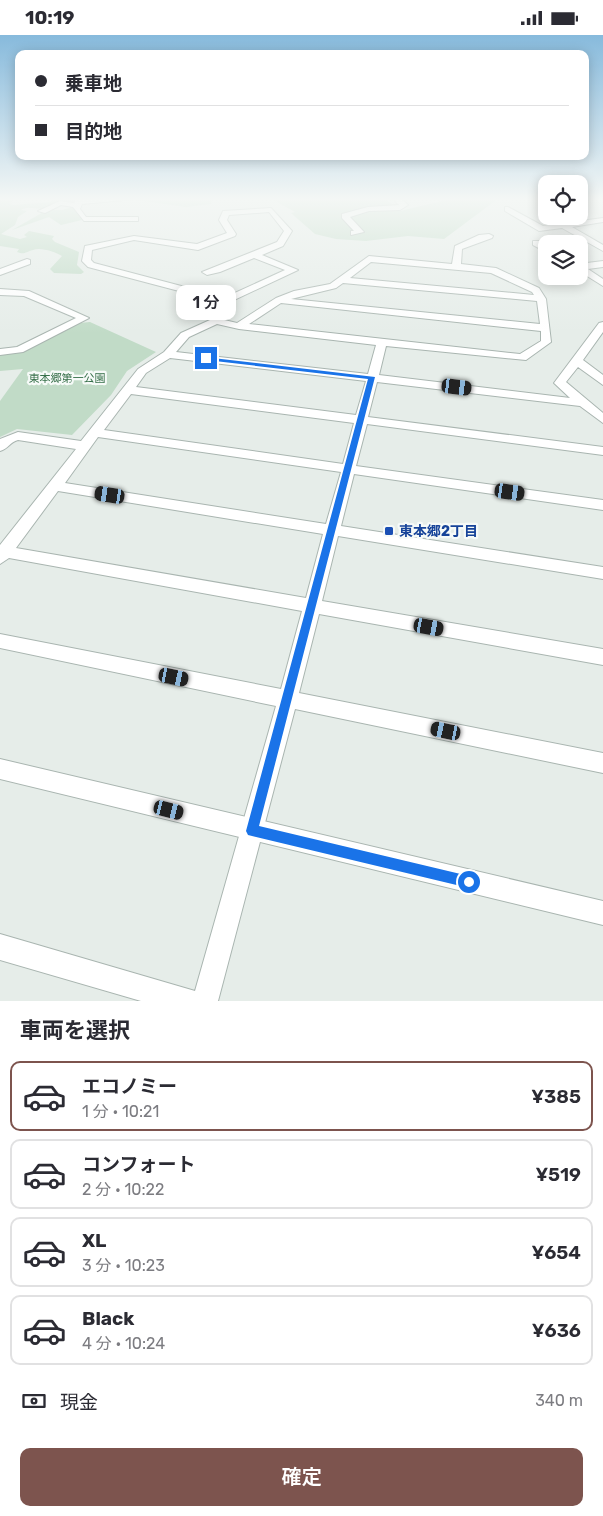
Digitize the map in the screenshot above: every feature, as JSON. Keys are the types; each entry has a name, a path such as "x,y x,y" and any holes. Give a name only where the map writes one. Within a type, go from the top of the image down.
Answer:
{"street":[{"path":"107,243 88,248 86,261 91,265 201,294 210,301 216,321"},
{"path":"170,243 198,247 208,243"},
{"path":"207,272 255,255 281,243"},
{"path":"456,266 458,248 469,243"},
{"path":"212,307 293,270 255,255"},
{"path":"239,325 279,300 297,293 333,286 369,259 493,270 536,290 541,299 546,328 546,342 522,358 239,325 216,321 185,335 168,353 142,371 2,553 603,657"},
{"path":"0,272 27,262"},
{"path":"588,266 603,264"},
{"path":"588,274 603,283"},
{"path":"343,280 541,299"},
{"path":"0,292 26,293 84,318 19,350 0,352"},
{"path":"279,300 546,328"},
{"path":"603,326 560,383 603,419"},
{"path":"205,1001 382,341"},
{"path":"168,353 584,403"},
{"path":"576,360 603,381"},
{"path":"128,390 603,451"},
{"path":"95,433 603,505"},
{"path":"0,447 8,439 18,436 85,446"},
{"path":"54,487 603,573"},
{"path":"0,641 603,763"},
{"path":"0,769 252,831 603,913"},
{"path":"0,947 186,1001"}],"green space":[{"path":"0,243 58,243 79,252 77,265 84,272 81,274 54,273 50,269 62,256 36,249 22,253 17,252 19,249 0,246"},
{"name":"東本郷第一公園","path":"90,322 156,352 127,371 111,395 72,435 17,429 0,437 0,401 23,369 0,371 0,354 79,323"}],"place":[{"name":"東本郷2丁目","path":"389,531"}],"route":[{"path":"206,358 372,377 252,831 469,882"}]}
